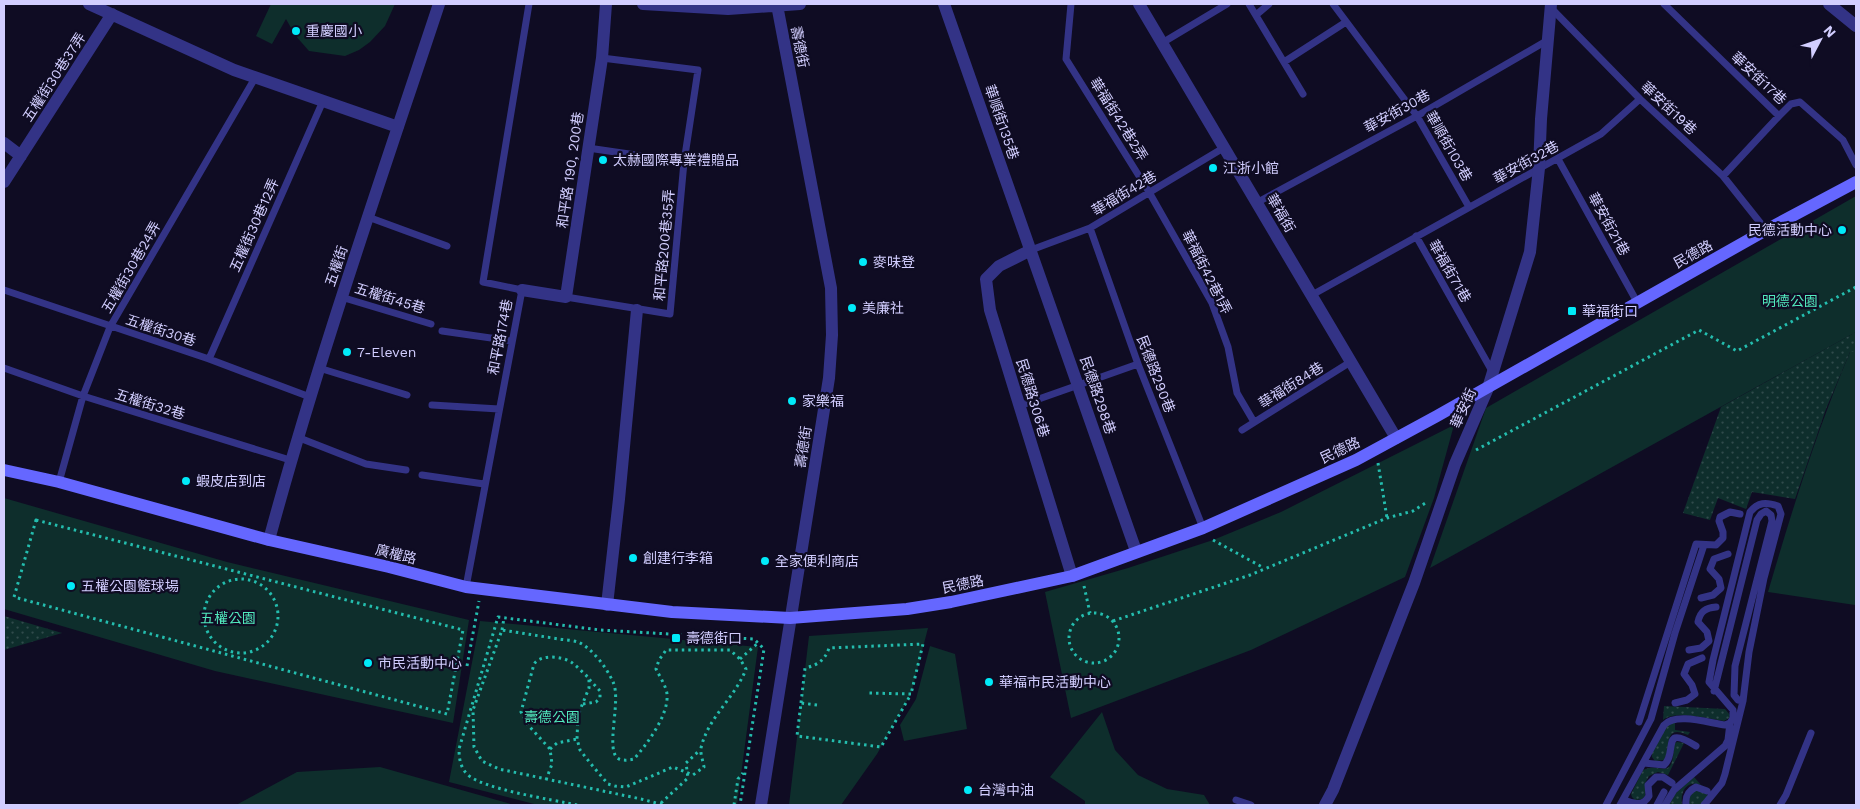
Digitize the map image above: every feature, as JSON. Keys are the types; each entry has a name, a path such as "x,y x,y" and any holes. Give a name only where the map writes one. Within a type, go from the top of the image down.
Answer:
{"street":[{"path":"90,4 234,70 398,127"},
{"name":"五權街","path":"269,540 290,460 341,297 439,4"},
{"name":"和平路 190, 200巷","path":"566,297 602,58 606,4"},
{"path":"643,4 728,9 800,4"},
{"name":"華順街135巷","path":"944,4 1031,250"},
{"name":"華福街","path":"1139,4 1258,202 1396,438"},
{"path":"1828,4 1856,26"},
{"name":"壽德街","path":"761,805 829,378 832,335 831,288 777,5"},
{"name":"華安街","path":"1325,805 1414,583 1454,464 1488,388 1530,252 1539,168 1550,5"},
{"name":"五權街30巷37弄","path":"4,182 112,14"},
{"path":"4,144 21,156"},
{"name":"民德路","path":"790,618 907,609 1077,578 1136,551 1203,528 1356,460 1488,388 1766,230 1856,182"},
{"name":"民德路298巷","path":"1031,250 1136,551"},
{"name":"民德路306巷","path":"1031,250 999,266 986,279 990,310 1019,406 1077,578"},
{"path":"522,290 566,297"},
{"path":"607,605 637,310"},
{"name":"廣權路","path":"4,470 59,482 269,540 389,567 466,587 672,612 790,618"}],"lane":[{"name":"和平路174巷","path":"466,587 522,290 483,282 529,4"},
{"name":"華福街42巷2弄","path":"1071,4 1066,59 1149,192"},
{"path":"1162,44 1227,4"},
{"path":"1249,4 1303,94"},
{"path":"1256,15 1269,4"},
{"name":"華順街103巷","path":"1333,4 1417,116 1469,207"},
{"name":"華安街17巷","path":"1664,4 1779,116 1791,104 1800,102 1843,140 1856,165"},
{"name":"華安街19巷","path":"1550,5 1640,99 1723,176 1766,230"},
{"path":"1284,62 1346,22"},
{"name":"華安街30巷","path":"1258,202 1417,116 1548,40"},
{"name":"和平路200巷35弄","path":"566,297 670,314 684,162 698,70 602,58"},
{"name":"五權街30巷24弄","path":"59,482 83,396 110,327 256,78"},
{"name":"華安街32巷","path":"1416,236 1601,134 1640,99"},
{"name":"五權街30巷12弄","path":"209,359 323,101"},
{"path":"1723,176 1779,116"},
{"name":"華福街42巷","path":"1031,250 1090,228 1225,147"},
{"path":"588,148 684,162"},
{"name":"華安街21巷","path":"1558,159 1637,302"},
{"name":"華福街42巷1弄","path":"1149,192 1212,303 1228,347 1237,393 1254,422"},
{"path":"368,217 447,246"},
{"name":"民德路290巷","path":"1090,228 1138,364 1203,528"},
{"name":"華福街71巷","path":"1312,295 1416,236 1492,371"},
{"name":"五權街30巷","path":"4,290 209,359 310,397"},
{"name":"五權街45巷","path":"341,297 431,324"},
{"path":"442,331 512,341"},
{"name":"華福街84巷","path":"1242,430 1352,361"},
{"path":"1019,406 1138,364"},
{"name":"五權街32巷","path":"4,368 83,396 290,460"},
{"path":"319,368 407,395"},
{"path":"432,405 499,409"},
{"path":"298,437 366,464 406,470"},
{"path":"422,475 484,484"},
{"path":"1665,805 1674,790 1725,746 1728,740 1730,723 1733,718 1732,710 1714,691 1709,682 1750,512 1763,502 1769,503 1778,506 1781,514 1764,578 1749,652 1743,701 1722,783 1704,805"},
{"path":"1714,691 1756,520 1760,514 1766,511 1771,515 1772,521 1735,666 1734,694 1738,700 1743,701"},
{"path":"1639,722 1696,544 1716,545 1723,538 1719,521 1720,517 1730,512 1740,514"},
{"path":"1606,805 1651,719 1678,624 1704,545"},
{"path":"1701,598 1713,595 1721,588 1719,579 1710,569 1711,564 1714,559 1728,554"},
{"path":"1689,650 1701,648 1709,641 1707,632 1698,622 1702,611 1716,606"},
{"path":"1675,703 1687,700 1695,694 1692,684 1684,674 1684,669 1688,664 1702,658"},
{"path":"1672,783 1662,777 1656,777 1648,784 1649,796 1642,804 1621,803 1668,720 1681,718 1725,725 1730,723"},
{"path":"1780,805 1811,732"},
{"path":"1644,763 1664,765 1669,759 1670,744 1672,740 1678,737 1696,746"},
{"path":"1686,805 1687,795 1690,790 1696,788 1707,791"},
{"path":"1657,805 1664,792"},
{"path":"1236,800 1250,805"}],"path":[{"path":"1469,453 1699,330 1737,351 1856,287"},
{"path":"1378,462 1388,518"},
{"path":"1113,621 1250,575 1388,518 1413,511 1434,498"},
{"path":"36,520 464,630 447,714 14,597 36,520"},
{"path":"1212,540 1264,568"},
{"path":"1077,578 1090,613"},
{"path":"236,579 248,580 259,584 274,601 278,613 277,624 273,635 256,651 244,653 231,652 220,647 210,638 203,614 206,601 213,590 224,583 236,579"},
{"path":"467,666 482,589"},
{"path":"1090,613 1098,613 1113,621 1118,628 1119,637 1119,645 1115,653 1102,663 1093,664 1078,658 1069,644 1069,636 1075,621 1090,613"},
{"path":"577,805 484,784 468,775 461,764 459,748 491,647 498,617 600,630 754,638 764,649 740,805"},
{"path":"502,630 577,642 592,653 614,683 617,700 613,750 619,759 634,760 662,718 667,696 666,688 656,669 659,660 666,650 673,648 730,650 740,659 746,669 742,681 710,724 700,750 686,762 688,778 662,804 546,780 499,769 482,761 474,747 473,710 502,630 504,618"},
{"path":"740,659 758,643"},
{"path":"924,644 911,694 881,747 797,736 801,703 805,668 814,666 826,658 830,648 924,644"},
{"path":"546,780 552,764 550,749 528,726 521,712 537,659 546,656 570,661 589,678 600,691 600,698 596,702 583,704"},
{"path":"589,678 589,688 578,715 577,739 580,750 608,784 626,786 673,767 693,775 704,767 700,750"},
{"path":"868,693 911,694"},
{"path":"801,703 817,705"},
{"path":"550,749 557,743 577,739"},
{"path":"734,805 738,779 745,771"}],"green space":[{"path":"271,4 395,4 385,26 370,42 359,50 345,56 309,51 295,35 286,19 272,44 256,36"},
{"name":"明德公園","path":"1856,196 1856,332 1430,568 1486,408"},
{"path":"1856,332 1856,352 1850,352 1826,409 1795,499 1752,492 1746,509 1718,498 1710,520 1683,513 1721,407"},
{"path":"1850,352 1856,352 1855,605 1768,592 1806,470"},
{"path":"1454,425 1434,498 1405,577 1251,650 1071,718 1045,592 1128,568 1213,540 1281,512"},
{"name":"五權公園","path":"4,498 227,562 469,620 453,723 215,671 4,609"},
{"path":"4,616 62,633 4,650"},
{"name":"壽德公園","path":"480,621 758,647 737,805 538,805 449,782"},
{"path":"928,628 911,694 877,754 841,805 789,805 809,636"},
{"path":"930,646 955,654 967,729 904,741 900,725 916,699"},
{"path":"1664,706 1725,709 1730,715 1724,721 1684,715 1668,717 1663,720"},
{"path":"1102,712 1115,750 1138,775 1167,789 1204,795 1210,805 1085,805 1085,801 1050,777"},
{"path":"1675,722 1675,730 1690,732 1688,735 1674,732 1669,739 1664,760 1655,761 1652,753 1667,725"},
{"path":"1677,742 1684,743 1668,775 1658,772 1649,776 1645,783 1645,796 1642,799 1635,800 1631,794 1643,770 1649,768 1665,769 1668,767 1671,764 1674,744"},
{"path":"380,767 514,805 236,805 297,772"},
{"path":"1694,777 1701,785 1691,784 1685,788 1682,796 1682,805 1669,805 1676,793"},
{"path":"1696,791 1702,791 1708,795 1700,805 1689,805 1690,796"}],"place":[{"name":"重慶國小","path":"296,31"},
{"name":"太赫國際專業禮贈品","path":"603,160"},
{"name":"江浙小館","path":"1213,168"},
{"name":"民德活動中心","path":"1842,230"},
{"name":"麥味登","path":"863,262"},
{"name":"美廉社","path":"852,308"},
{"name":"華福街口","path":"1572,311"},
{"name":"7-Eleven","path":"347,352"},
{"name":"家樂福","path":"792,401"},
{"name":"蝦皮店到店","path":"186,481"},
{"name":"創建行李箱","path":"633,558"},
{"name":"全家便利商店","path":"765,561"},
{"name":"五權公園籃球場","path":"71,586"},
{"name":"壽德街口","path":"676,638"},
{"name":"市民活動中心","path":"368,663"},
{"name":"華福市民活動中心","path":"989,682"},
{"name":"台灣中油","path":"968,790"}]}
